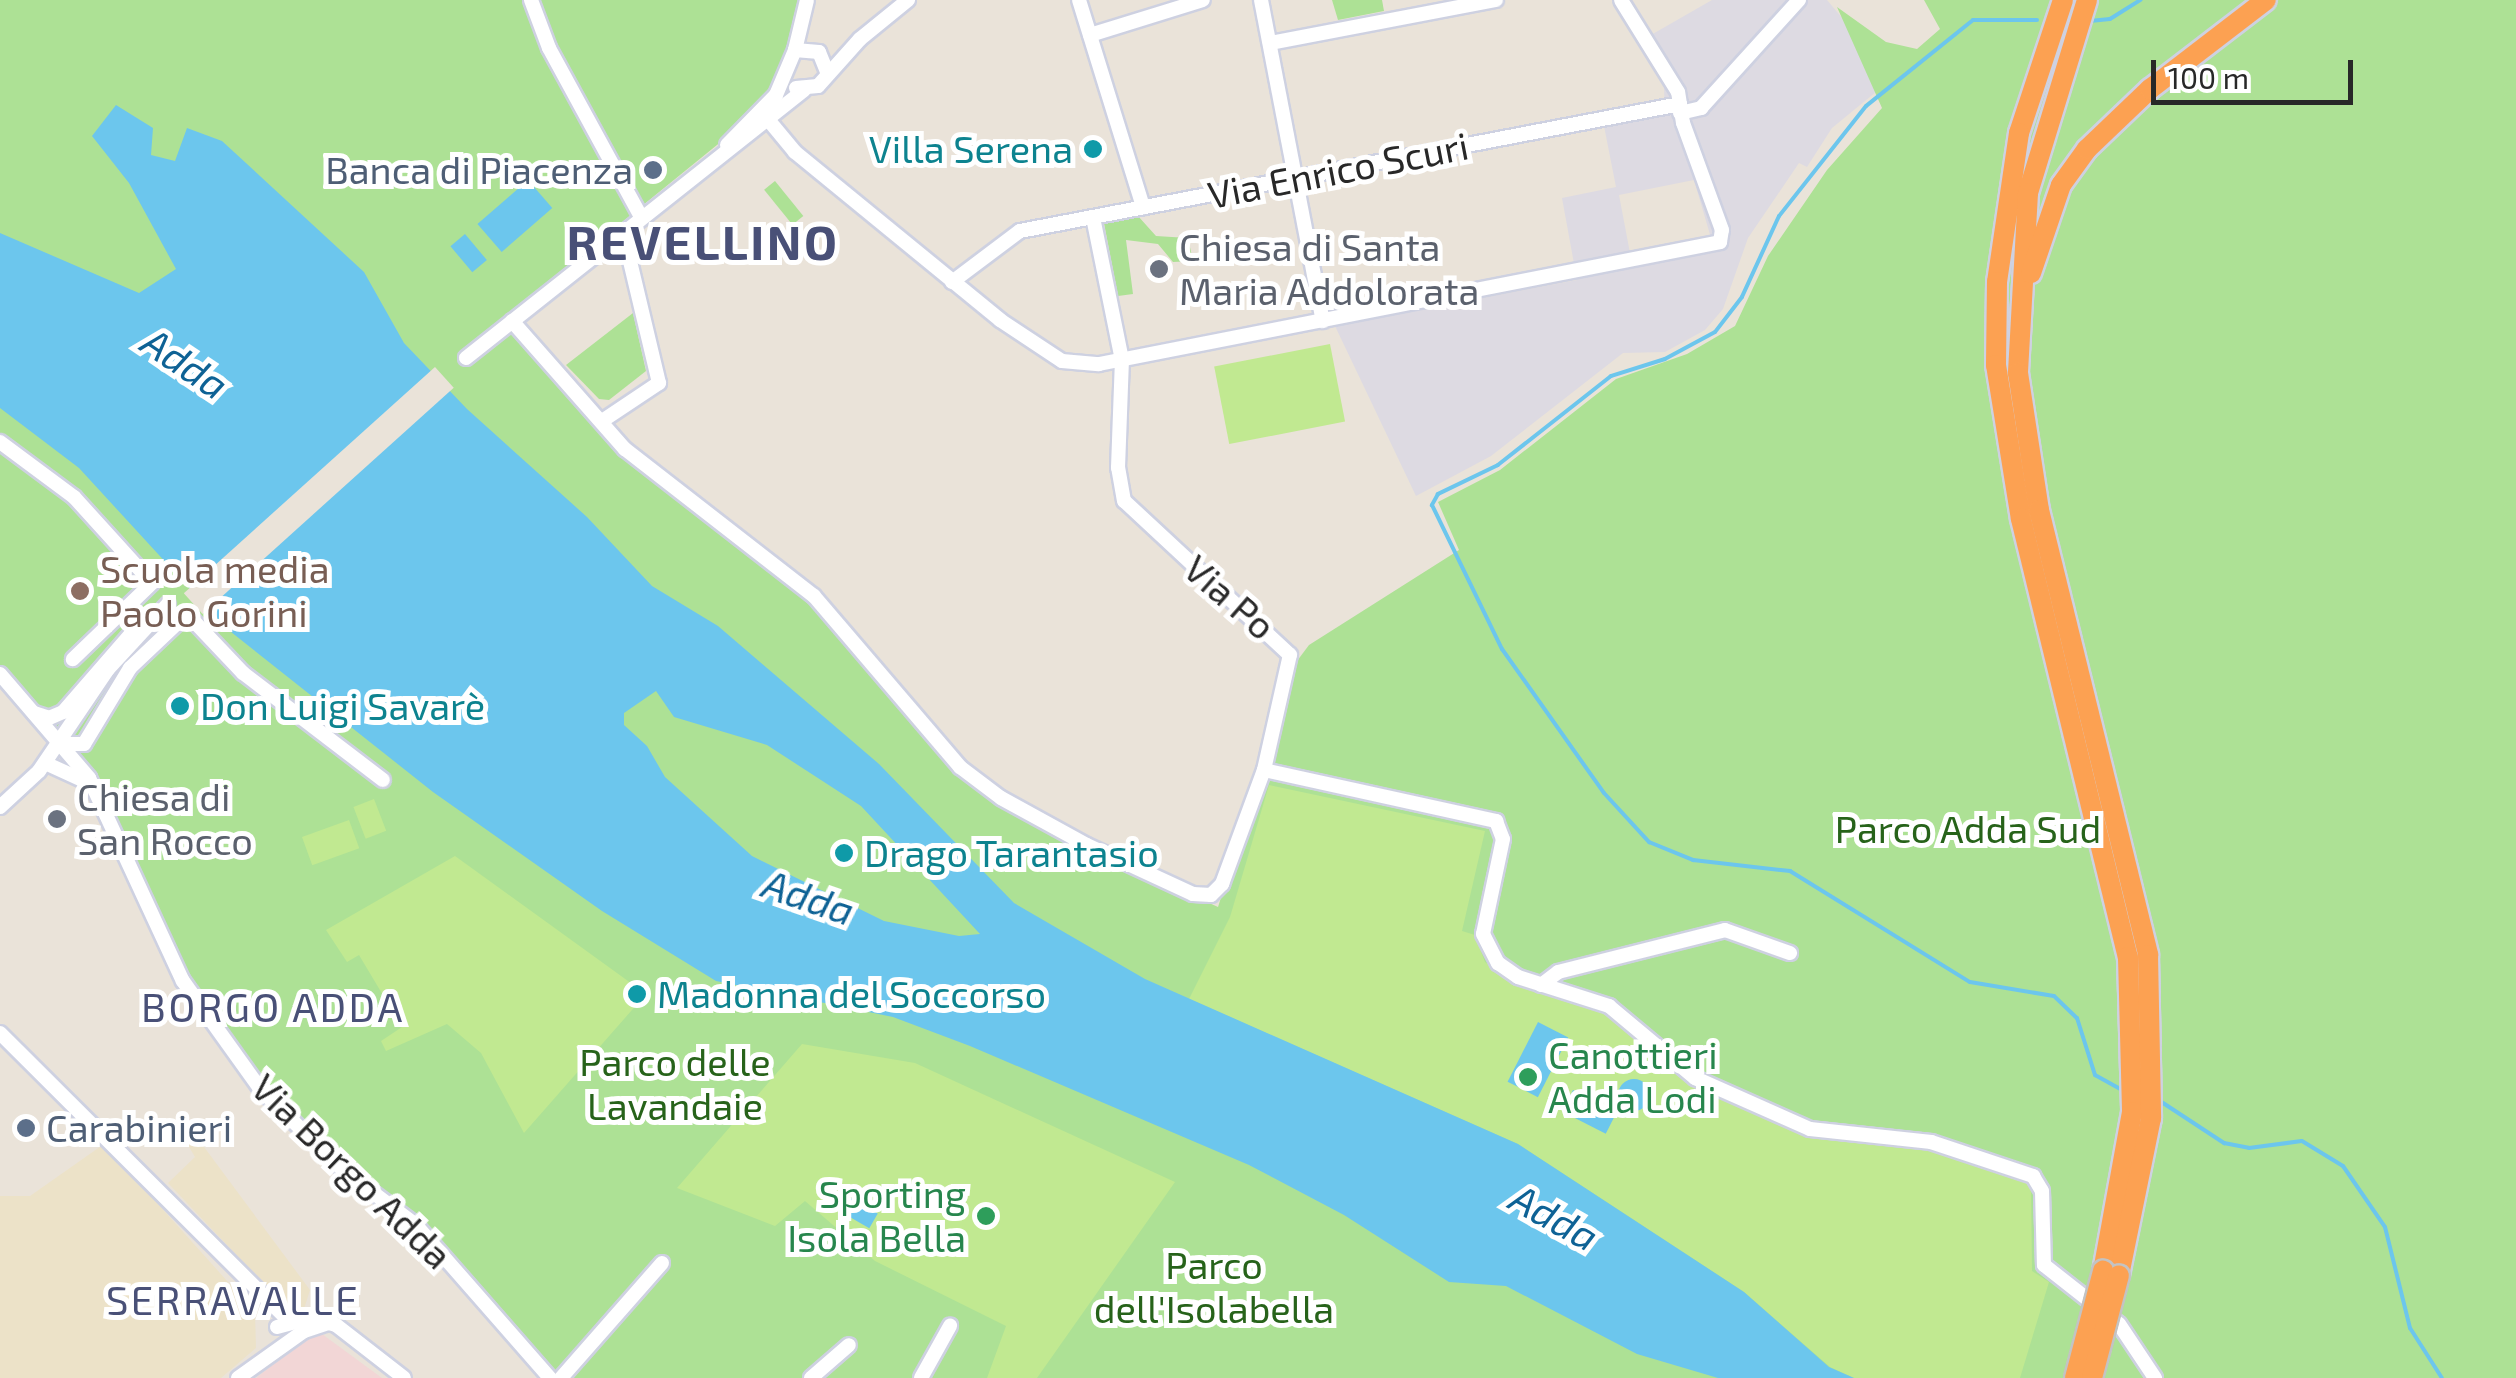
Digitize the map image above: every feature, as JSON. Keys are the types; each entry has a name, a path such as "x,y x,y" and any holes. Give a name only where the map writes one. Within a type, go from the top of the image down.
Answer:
{"highway":[{"path":"2063,0 2019,133 1997,282 1996,365 2021,519 2134,932"},
{"path":"2087,0 2028,193 2018,318 2018,374 2039,510 2138,956 2143,1097 2092,1378"},
{"path":"2018,318 2044,225 2061,185 2087,149 2150,88 2266,0"},
{"path":"2075,1378 2111,1273"}],"street":[{"path":"531,0 549,48 641,217"},
{"path":"807,0 804,20 808,50 827,72"},
{"path":"466,358 764,115 804,90 818,86 860,39 908,0"},
{"path":"1080,0 1144,207"},
{"path":"1090,35 1204,0"},
{"path":"1261,0 1324,321"},
{"path":"1270,44 1496,0"},
{"path":"764,115 795,152 889,230 952,282 1062,361 1122,360 1712,246 1722,238 1680,109 1621,0"},
{"path":"1680,109 1700,108 1800,0"},
{"path":"764,115 780,89 784,71 808,50 860,39"},
{"path":"784,71 804,90"},
{"name":"Via Enrico Scuri","path":"952,282 1013,234 1680,109"},
{"path":"1093,217 1122,360"},
{"path":"512,321 605,419 659,383 624,232"},
{"name":"Via Po","path":"605,419 625,449 814,596 922,730 981,784 1087,845 1206,896 1219,888 1264,770 1290,655 1124,502 1118,468 1122,360"},
{"path":"0,442 74,497 152,582 73,659"},
{"path":"0,808 45,763 144,628 168,604"},
{"path":"58,744 84,744 148,650 187,614 243,673 383,780"},
{"path":"29,710 48,718 64,712 110,650 144,628"},
{"name":"Via Borgo Adda","path":"0,674 96,790 184,981 261,1090 343,1170 416,1224 550,1378"},
{"path":"45,763 68,769 96,790"},
{"path":"1264,770 1496,821 1502,838 1485,943 1506,970 1608,1006 1686,1073 1795,1124 1930,1142 2032,1176 2042,1191 2044,1265 2119,1324 2156,1378"},
{"path":"1541,985 1558,972 1725,930 1790,953"},
{"path":"0,1033 263,1299 294,1340"},
{"path":"561,1378 662,1263"},
{"path":"283,1326 330,1323 404,1378"},
{"path":"238,1378 294,1340 330,1323"},
{"path":"260,1364 283,1326"},
{"path":"922,1378 950,1326"},
{"path":"811,1378 849,1345"}],"shaded area":[{"path":"1712,0 1827,0 1893,78 1832,128 1807,167 1799,163 1748,238 1723,309 1705,330 1665,352 1623,353 1491,456 1416,496 1335,326 1577,280 1562,198 1616,187 1604,126 1665,114 1664,87 1637,43","holes":["1694,180 1711,238 1630,253 1619,195"]},
{"path":"190,1128 310,1290 304,1309 282,1303 168,1183 195,1157 182,1135"},
{"path":"104,1144 255,1312 256,1348 221,1378 0,1378 0,1196 30,1196"},
{"path":"322,1334 382,1378 256,1378 310,1336"}],"green space":[{"name":"Parco Adda Sud","path":"0,0 800,0 780,78 766,105 503,319 595,416 812,598 958,769 1085,847 1218,907 1297,661 1309,645 1459,550 1438,502 1500,470 1616,379 1687,354 1735,326 1768,256 1827,170 1882,108 1837,7 1886,42 1917,49 1940,29 1924,0 2516,0 2516,1378 556,1378 421,1225 345,1168 259,1082 187,980 107,797 0,665"},
{"path":"1332,0 1382,0 1384,11 1338,20"},
{"path":"775,181 803,216 792,225 764,190"},
{"path":"1138,216 1156,236 1188,238 1193,261 1173,262 1158,244 1126,240 1133,294 1118,296 1104,223"},
{"path":"633,313 646,371 609,400 599,399 566,365"},
{"path":"1330,344 1345,422 1229,444 1214,367"},
{"name":"Canottieri Adda Lodi","path":"1269,785 1485,831 1462,931 1475,935 1485,962 1517,985 1612,1016 1691,1083 1807,1135 1930,1148 2031,1182 2032,1271 2049,1282 2020,1378 1854,1378 1830,1367 1744,1292 1518,1144 1189,999 1230,917"},
{"path":"374,799 386,831 366,839 353,807"},
{"path":"349,820 359,848 312,865 302,837"},
{"path":"455,856 646,994 524,1133 481,1053 447,1024 386,1051 381,1041 402,1027 359,955 347,962 326,930"},
{"name":"Sporting Isola Bella","path":"802,1044 915,1063 1175,1182 1037,1378 987,1378 1006,1326 875,1261 805,1201 775,1226 677,1188"}],"water":[{"name":"Adda","path":"116,105 153,128 151,155 175,161 187,128 222,141 364,272 404,343 467,409 587,517 652,586 718,626 879,764 1014,903 1145,979 1518,1144 1744,1292 1829,1367 1854,1378 1718,1378 1637,1354 1506,1286 1449,1282 1344,1215 1249,1165 970,1046 893,1017 716,981 602,911 433,792 226,628 79,468 0,408 0,233 139,293 176,269 129,183 92,136","holes":["656,691 674,717 767,745 861,806 980,934 959,936 884,921 752,856 665,777 647,746 624,725 624,713"]},
{"path":"528,180 552,208 502,252 477,224"},
{"path":"465,234 487,260 472,272 450,246"},
{"path":"1538,1022 1568,1037 1538,1097 1508,1082"},
{"path":"1634,1079 1645,1084 1650,1095 1645,1106 1634,1111 1623,1106 1618,1095 1623,1084"},
{"path":"1573,1090 1617,1112 1606,1134 1562,1111"},
{"path":"844,1194 878,1214 869,1228 836,1209"}],"pier":[{"path":"435,367 454,388 203,614 184,593"}],"waterway":[{"path":"2090,21 2110,19 2141,0"},
{"path":"2037,20 1973,20 1866,106 1779,216 1742,297 1715,332 1665,359 1611,376 1498,465 1438,494 1432,505 1502,649 1604,793 1649,842 1693,860 1790,871 1970,982 2054,996 2077,1018 2095,1075 2122,1090"},
{"path":"2160,1101 2224,1143 2249,1148 2302,1141 2343,1166 2385,1227 2410,1328 2442,1378"}],"place":[{"name":"Villa Serena","path":"1093,149"},
{"name":"Banca di Piacenza","path":"653,170"},
{"name":"Chiesa di Santa Maria Addolorata","path":"1159,269"},
{"name":"Scuola media Paolo Gorini","path":"80,591"},
{"name":"Don Luigi Savarè","path":"180,706"},
{"name":"Chiesa di San Rocco","path":"57,819"},
{"name":"Drago Tarantasio","path":"844,853"},
{"name":"Madonna del Soccorso","path":"637,994"},
{"name":"Canottieri Adda Lodi","path":"1528,1077"},
{"name":"Carabinieri","path":"26,1128"},
{"name":"Sporting Isola Bella","path":"986,1216"}],"district":[{"name":"REVELLINO","path":"703,242"},
{"name":"BORGO ADDA","path":"273,1006"},
{"name":"SERRAVALLE","path":"233,1299"}],"park label":[{"name":"Parco delle Lavandaie","path":"675,1084"},
{"name":"Parco dell'Isolabella","path":"1214,1287"}]}
